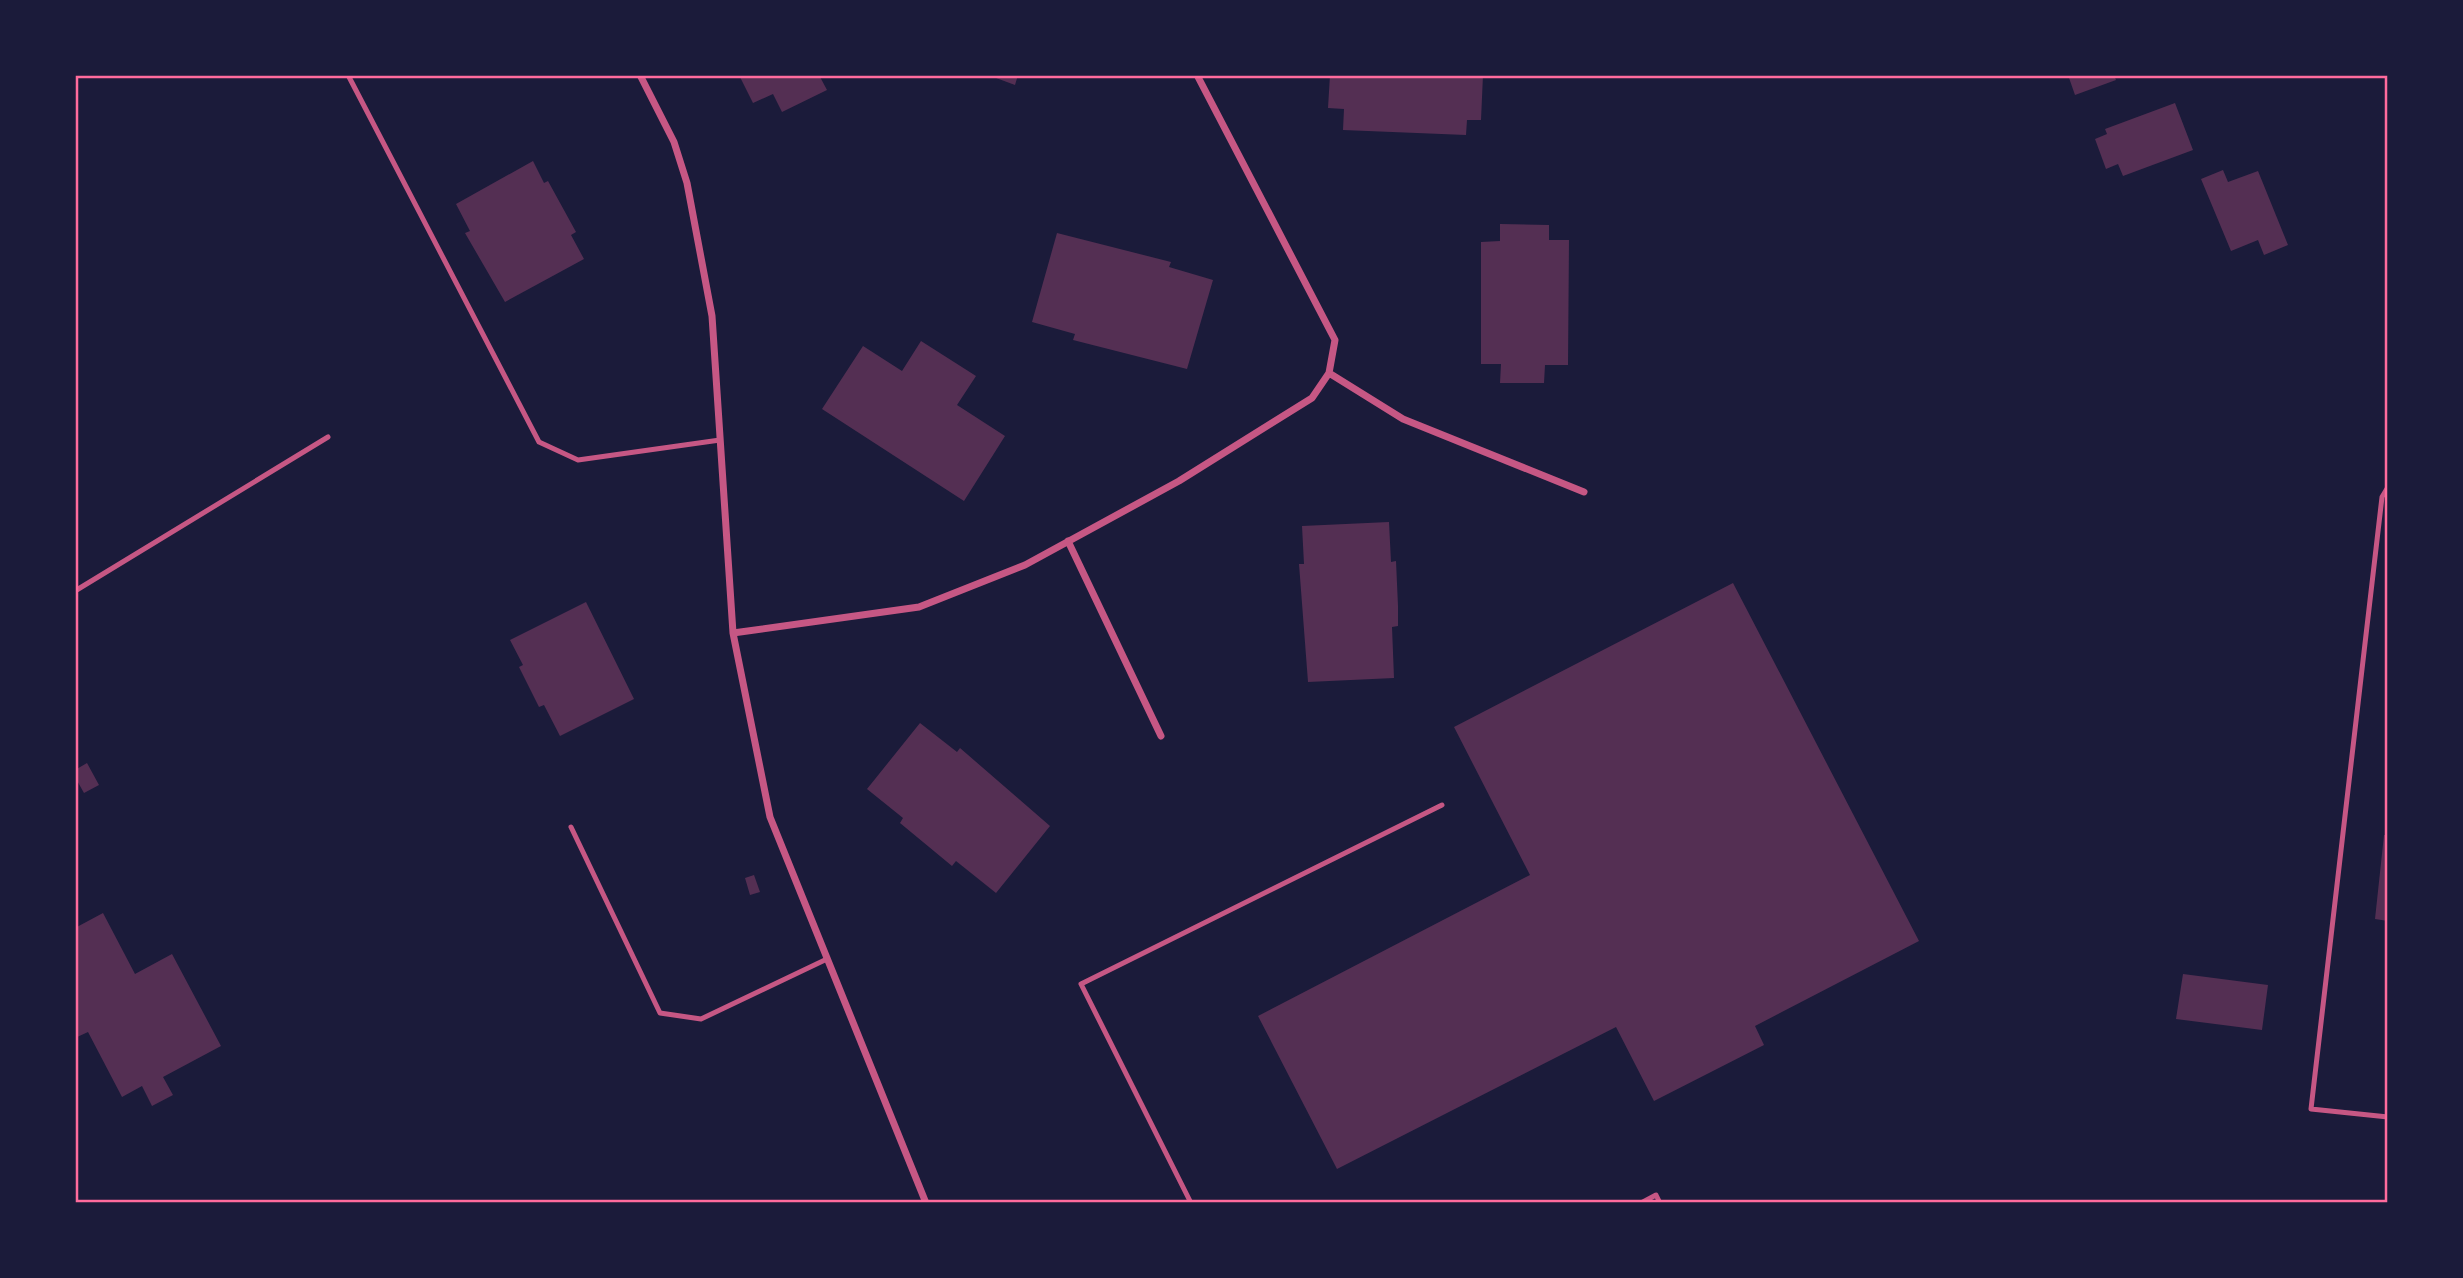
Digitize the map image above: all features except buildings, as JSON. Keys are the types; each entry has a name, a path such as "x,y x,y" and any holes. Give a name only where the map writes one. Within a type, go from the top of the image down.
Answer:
{"street":[{"path":"640,75 674,142 687,183 712,316 733,633 770,817 926,1203"},
{"path":"733,633 919,607 1025,565 1179,481 1312,398 1329,373 1335,340 1197,75"},
{"path":"1329,373 1403,419 1584,492"},
{"path":"1068,541 1161,736"}],"lane":[{"path":"348,75 539,442 578,460 720,440"},
{"path":"75,591 328,437"},
{"path":"2388,487 2382,497 2311,1109 2388,1117"},
{"path":"1191,1203 1081,984 1441,805"},
{"path":"572,827 660,1013 701,1019 827,959"},
{"path":"1641,1203 1656,1195 1660,1203"}]}
